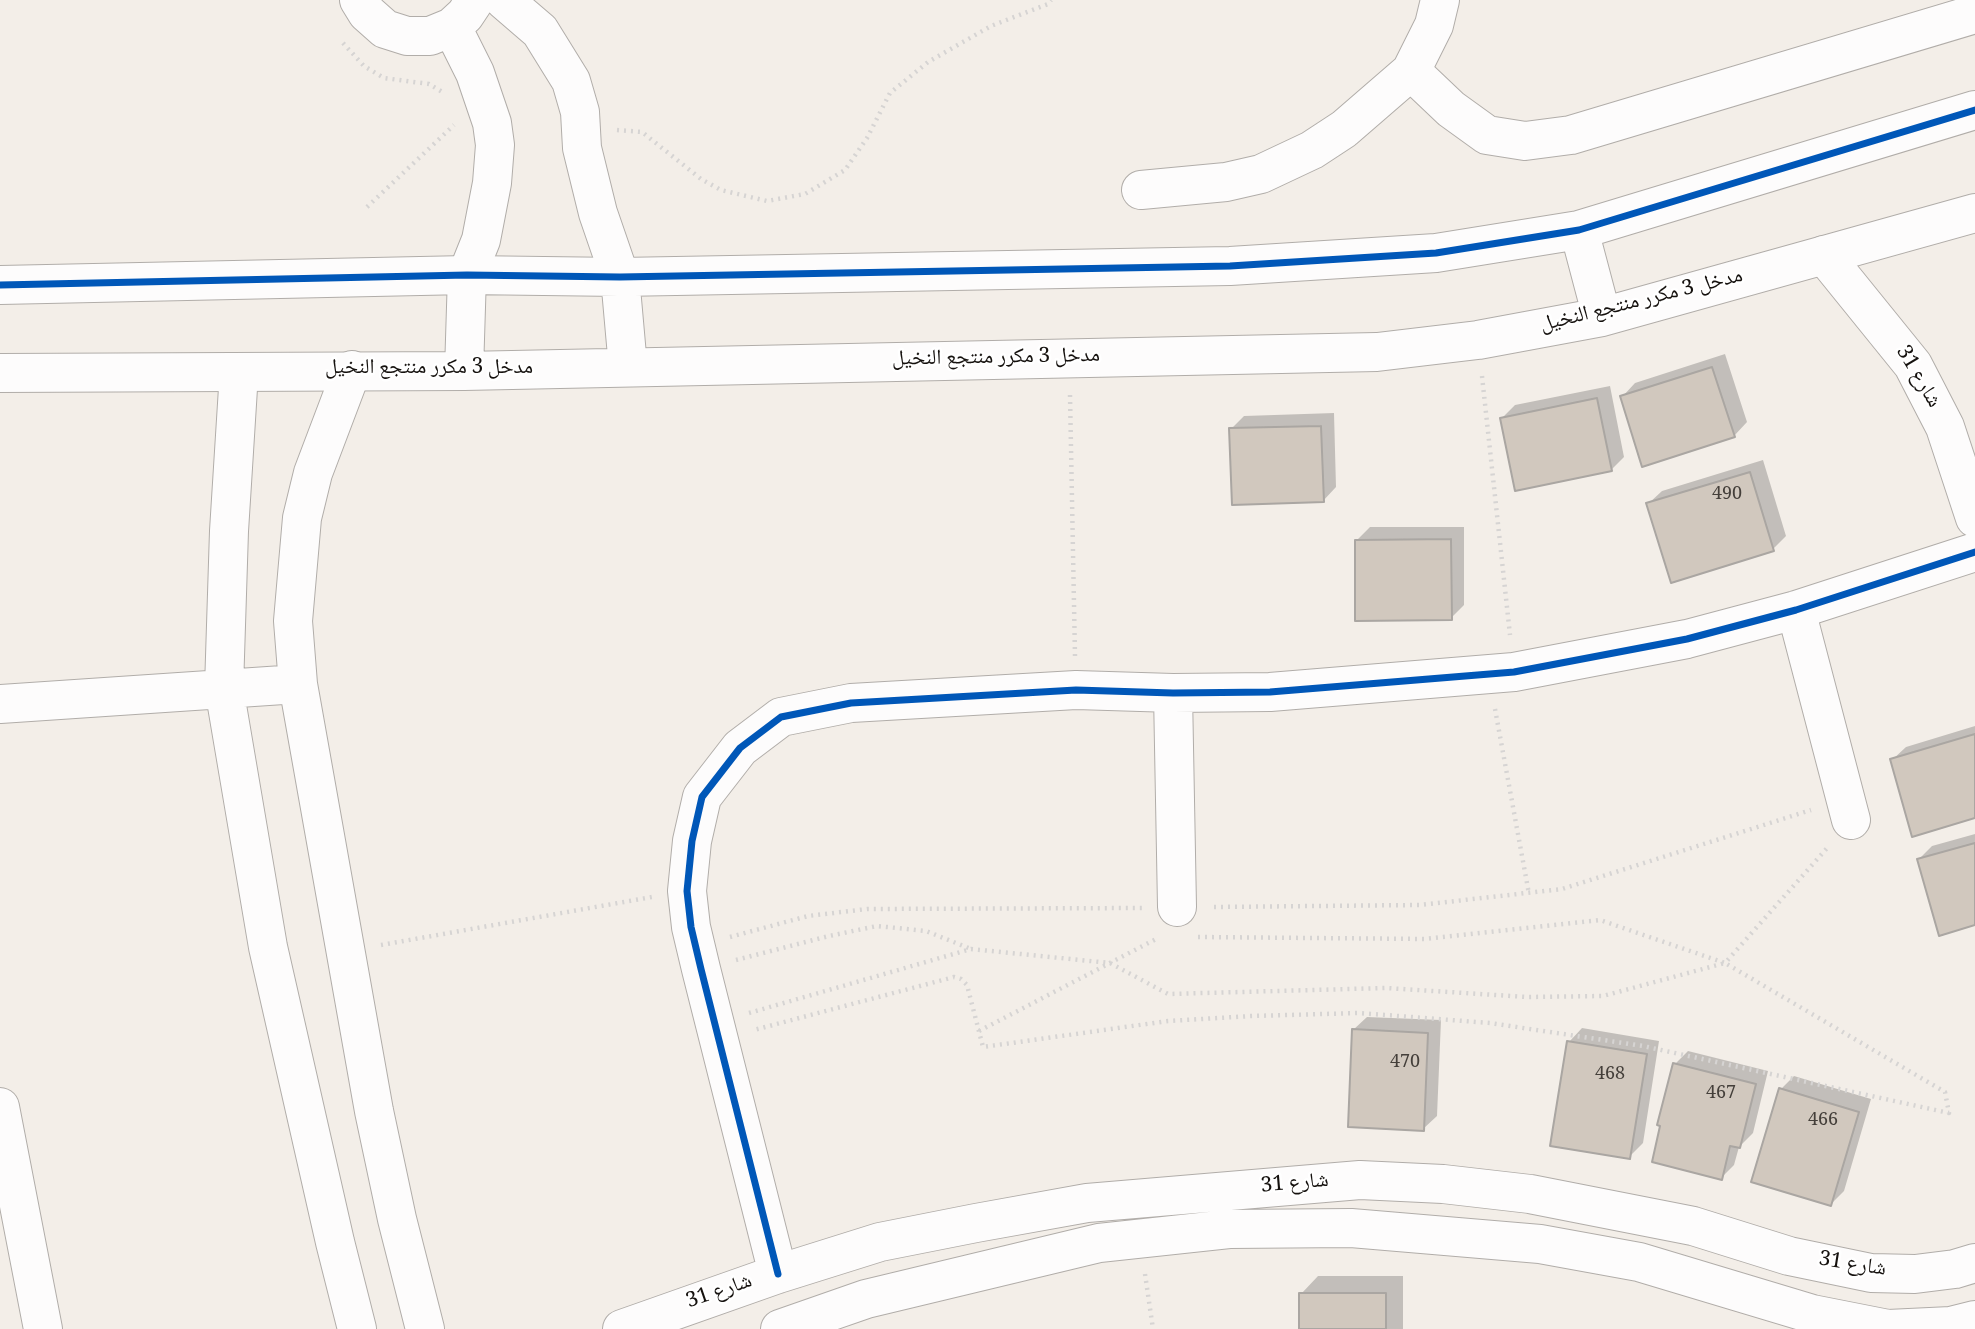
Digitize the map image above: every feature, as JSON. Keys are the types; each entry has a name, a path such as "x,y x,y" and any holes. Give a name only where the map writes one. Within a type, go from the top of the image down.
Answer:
{"street":[{"path":"359,0 367,13 384,29 407,36 430,36 463,13 475,73 492,123 495,145 492,183 481,240 467,275 464,371"},
{"path":"505,0 540,31 570,81 580,112 582,148 598,213 620,277 628,367"},
{"path":"1141,190 1226,182 1261,174 1312,150 1343,129 1411,71 1434,25 1440,0"},
{"path":"1411,71 1451,109 1488,135 1525,141 1571,135 1975,14"},
{"path":"0,285 467,275 620,277 1230,266 1436,253 1579,230 1975,110"},
{"name":"مدخل 3 مكرر منتجع النخيل","path":"0,373 464,371 1377,352 1478,340 1602,317 1975,213"},
{"path":"1579,230 1602,317"},
{"name":"شارع 31","path":"1824,255 1913,365 1945,427 1975,518"},
{"path":"352,370 313,473 302,518 293,621 298,684 374,1111 425,1329"},
{"path":"239,372 229,531 224,688 268,947 357,1329"},
{"path":"778,1274 716,1032 687,891 692,841 702,797 740,748 781,717 850,703 1076,690 1270,692 1501,674 1687,639 1796,610 1975,552"},
{"path":"1796,610 1849,809"},
{"path":"0,704 298,684"},
{"path":"1173,693 1176,927"},
{"path":"0,1107 43,1329"},
{"name":"شارع 31","path":"622,1329 778,1274 880,1242 1087,1203 1360,1180 1443,1184 1530,1194 1693,1226 1789,1256 1871,1273 1915,1274 1955,1269 1975,1263"},
{"name":"شارع 31","path":"780,1329 866,1299 1099,1242 1229,1229 1351,1228 1553,1246 1640,1262 1812,1314 1888,1329 1951,1326 1975,1320"},
{"path":"1740,1291 1755,1245"}],"path":[{"path":"582,148 615,130 642,132 701,179 721,190 767,201 805,194 845,170 867,138 890,93 928,62 991,26 1048,4 1051,0"},
{"path":"341,39 347,50 364,66 384,78 429,84 449,96"},
{"path":"367,207 460,120 469,140 476,145 495,145"},
{"path":"1478,340 1501,674 1529,894"},
{"path":"1069,359 1076,690"},
{"path":"979,1031 1176,927 1562,889 1849,809"},
{"path":"699,958 877,926 926,930 971,949 1110,962 1168,994 1386,988 1527,997 1603,996 1726,963 1849,809"},
{"path":"345,951 687,891"},
{"path":"699,958 808,916 867,909 1425,939 1600,920 1726,963 1945,1092 1949,1113 1643,1046 1490,1023 1359,1013 1168,1021 983,1047 967,985 954,977 716,1032"},
{"path":"716,1032 971,949"},
{"path":"1140,1238 1153,1329"}],"building":[{"path":"1712,367 1735,437 1642,467 1620,396"},
{"path":"1597,398 1612,471 1515,491 1500,418"},
{"path":"1321,426 1324,502 1232,505 1229,428"},
{"path":"1750,472 1774,551 1671,583 1646,503"},
{"path":"1451,539 1452,620 1355,621 1355,540"},
{"path":"1975,734 1975,818 1912,837 1890,759"},
{"path":"1975,843 1975,925 1939,936 1917,859"},
{"path":"1352,1029 1428,1033 1424,1131 1348,1127"},
{"path":"1567,1041 1647,1054 1630,1159 1550,1146"},
{"path":"1673,1063 1756,1084 1740,1148 1730,1146 1722,1180 1652,1162 1660,1126 1657,1125"},
{"path":"1779,1088 1859,1112 1831,1206 1751,1182"},
{"path":"1299,1293 1386,1293 1386,1329 1299,1329"}],"cycle path":[{"path":"0,285 467,275 620,277 1230,266 1436,253 1579,230 1975,110"},
{"path":"778,1274 691,927 687,891 692,841 702,797 740,748 781,717 851,703 1076,690 1270,692 1514,672 1687,639 1796,610 1975,552"}]}
